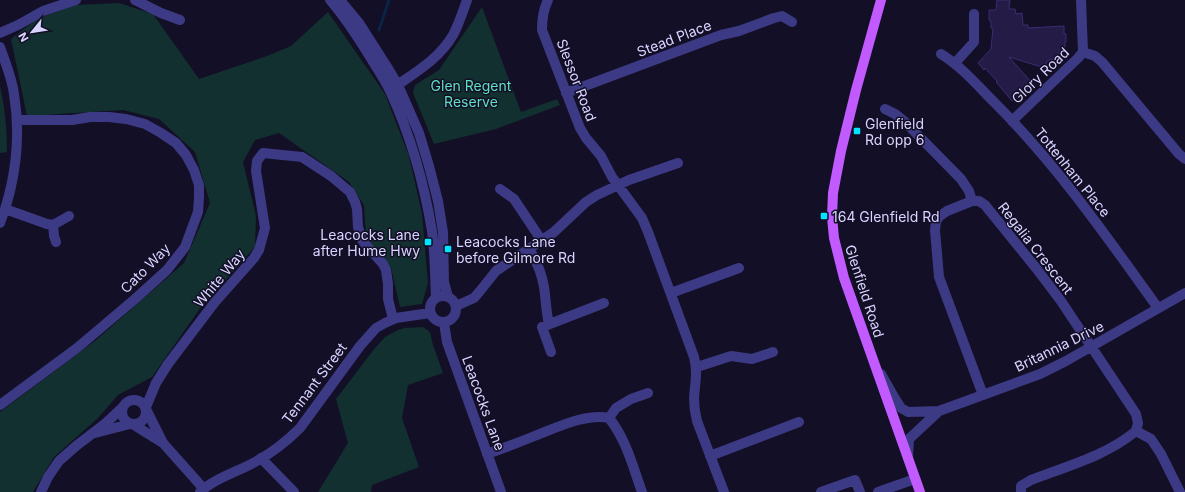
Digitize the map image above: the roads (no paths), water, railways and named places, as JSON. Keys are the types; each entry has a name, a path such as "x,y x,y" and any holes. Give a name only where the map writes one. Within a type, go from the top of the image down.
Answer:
{"main road":[{"name":"Glenfield Road","path":"880,0 841,151 834,193 832,217 834,238 841,265 870,352 920,492"}],"street":[{"path":"0,33 43,11 76,0"},
{"path":"135,0 180,20"},
{"path":"330,0 360,39 394,88 426,199 435,262 436,298"},
{"path":"340,0 359,23 419,133 430,166 438,201 443,232 444,282 448,297"},
{"path":"394,88 430,62 441,51 453,35 467,0"},
{"name":"Slessor Road","path":"548,0 542,19 542,30 580,128 601,156 618,185 642,218 671,293 697,367"},
{"name":"Glory Road","path":"1012,121 1083,52 1081,0"},
{"path":"955,63 974,42 974,14"},
{"name":"Stead Place","path":"566,93 721,35 739,31 774,18 782,16 792,22"},
{"path":"0,47 14,92 17,120 17,148 12,181 0,223"},
{"path":"1083,52 1095,56 1102,62 1179,154 1185,159"},
{"name":"Tottenham Place","path":"941,54 955,63 1012,121 1076,195 1158,308"},
{"path":"885,109 895,114 905,122 961,179 969,191 972,201 947,211 940,216 936,221 935,230 939,277 983,395"},
{"name":"Cato Way","path":"0,405 77,348 167,270 185,247 198,212 199,198 199,185 194,170 186,155 176,143 145,124 126,119 109,117 90,117 72,120 17,120"},
{"name":"White Way","path":"146,409 156,383 168,364 215,302 254,258 259,250 265,228 256,170 257,161 263,153 302,157 331,176 350,192 357,209 358,227 362,240 384,264 388,284 388,299 393,319"},
{"path":"456,306 474,298 496,271 542,241 586,202 618,185 678,163"},
{"path":"500,189 514,199 542,241"},
{"name":"Regalia Crescent","path":"972,201 979,201 985,205 1061,301 1136,414 1138,423 1136,431"},
{"path":"5,209 53,225 68,216"},
{"path":"53,225 56,242"},
{"path":"530,249 544,286 545,303 549,324"},
{"path":"671,293 740,268"},
{"name":"Britannia Drive","path":"870,352 901,408 908,412 939,411 1040,374 1092,347 1185,293"},
{"path":"442,296 453,300 456,306 456,313 450,321 440,323 434,320 430,313 430,306 436,298 442,296"},
{"path":"551,352 542,327 604,302"},
{"name":"Tennant Street","path":"202,490 262,458 282,445 300,428 360,346 376,328 393,319 430,313"},
{"name":"Leacocks Lane","path":"444,323 447,342 501,492"},
{"path":"724,492 697,421 694,399 697,367 732,356 752,359 774,352"},
{"name":"White Way","path":"137,400 156,383"},
{"path":"609,418 616,408 631,399 648,393"},
{"path":"41,492 48,477 59,461 93,434 129,401 137,400 144,404 163,443 202,490"},
{"path":"123,407 122,415 127,422 163,443"},
{"path":"93,434 141,423 146,418 146,409"},
{"name":"Britannia Drive","path":"908,457 910,439 939,411"},
{"path":"487,454 568,423 593,418 609,418 622,438 642,492"},
{"path":"710,456 799,422"},
{"path":"1021,492 1021,486 1031,480 1102,453 1126,440 1136,431 1151,439 1161,454 1180,492"},
{"path":"262,458 294,492"},
{"path":"878,492 915,479"},
{"path":"821,492 855,480 860,492"}],"waterway":[{"path":"379,30 389,0"}],"place":[{"name":"Glenfield Rd opp 6","path":"857,131"},
{"name":"164 Glenfield Rd","path":"824,216"},
{"name":"Leacocks Lane after Hume Hwy","path":"428,242"},
{"name":"Leacocks Lane before Gilmore Rd","path":"448,249"}],"park label":[{"name":"Glen Regent Reserve","path":"471,94"}]}
